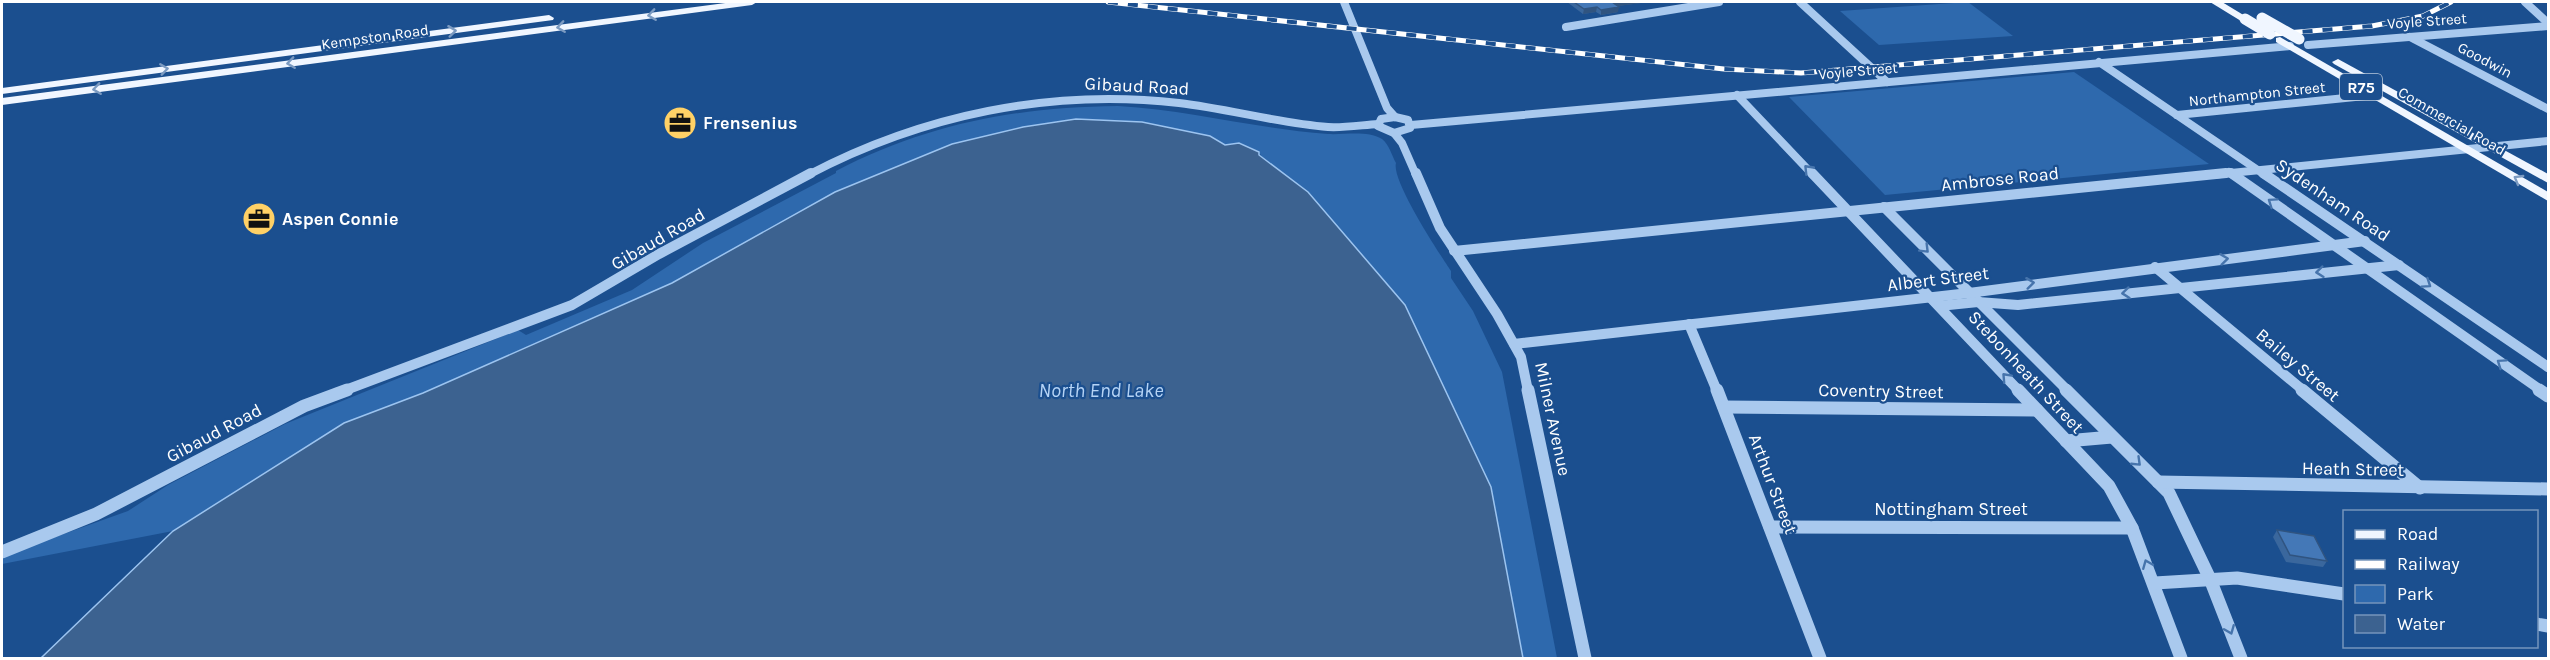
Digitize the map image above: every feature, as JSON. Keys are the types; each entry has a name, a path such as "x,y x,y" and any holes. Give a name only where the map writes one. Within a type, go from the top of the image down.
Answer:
{"main road":[{"name":"Kempston Road","path":"2,91 678,2"},
{"name":"Kempston Road","path":"2,102 752,2"},
{"name":"Commercial Road","path":"2215,2 2548,179"},
{"name":"Commercial Road","path":"2234,2 2262,18 2294,43 2375,95 2548,197"}],"street":[{"path":"1344,2 1385,119 1404,130"},
{"path":"1566,27 1719,2"},
{"path":"1800,2 1887,82"},
{"path":"2525,2 2548,24"},
{"name":"Voyle Street","path":"1404,130 1428,122 1887,82 2294,43 2548,24"},
{"name":"Goodwin","path":"2409,36 2548,109"},
{"name":"Sydenham Road","path":"2099,62 2548,367"},
{"name":"Stebonheath Street","path":"1737,95 1935,301 2117,496 2155,583 2181,658"},
{"name":"Northampton Street","path":"2177,115 2375,95"},
{"name":"Gibaud Road","path":"2,552 96,514 304,406 572,304 848,154 922,127 1005,106 1100,98 1178,103 1293,123 1360,127 1385,119"},
{"path":"1385,119 1404,130"},
{"name":"Milner Avenue","path":"1404,130 1434,216 1514,344 1525,373 1586,658"},
{"name":"Ambrose Road","path":"1454,251 2257,168 2548,141"},
{"name":"Sydenham Road","path":"2229,172 2548,396"},
{"name":"Stebonheath Street","path":"1884,207 2158,482 2175,502 2210,579 2241,658"},
{"name":"Albert Street","path":"1935,301 1969,293 2155,267 2365,241"},
{"name":"Albert Street","path":"1514,344 1689,324 1935,301 2018,305 2399,265"},
{"name":"Bailey Street","path":"2155,267 2420,488"},
{"name":"Arthur Street","path":"1689,324 1724,407 1820,658"},
{"name":"Coventry Street","path":"1724,407 2037,410"},
{"path":"2066,441 2112,437"},
{"name":"Heath Street","path":"2158,482 2548,489"},
{"name":"Nottingham Street","path":"1770,526 2132,528"},
{"path":"2155,583 2237,578 2343,594"}],"green space":[{"path":"1968,2 2013,36 1879,45 1840,11"},
{"path":"2074,72 2209,164 1885,195 1789,97"},
{"path":"1118,106 1171,111 1302,132 1356,133 1376,136 1384,141 1396,163 1396,172 1408,200 1451,271 1451,278 1473,311 1502,372 1557,658 1523,658 1491,487 1258,151 1239,143 1225,145 1210,136 1142,122 1076,119 1023,127 952,144 835,192 672,283 423,393 344,423 173,531 2,564 2,556 128,511 168,485 285,424 518,330 526,335 632,290 703,243 836,171 904,141 973,121 1008,115 1080,107"}],"water":[{"name":"North End Lake","path":"1076,119 1142,122 1210,136 1225,145 1239,143 1259,152 1259,155 1308,192 1405,305 1491,487 1523,658 41,658 173,531 344,423 423,393 672,283 835,192 952,144 1023,127"}],"building":[{"path":"1574,2 1612,2 1619,7 1601,10 1597,7 1584,9"},
{"path":"2277,530 2314,536 2327,561 2290,555"}],"railway":[{"path":"1108,2 1724,69 1801,73 2372,26 2423,16 2451,2"}],"place":[{"name":"Frensenius","path":"680,123"},
{"name":"Aspen Connie","path":"259,219"}]}
